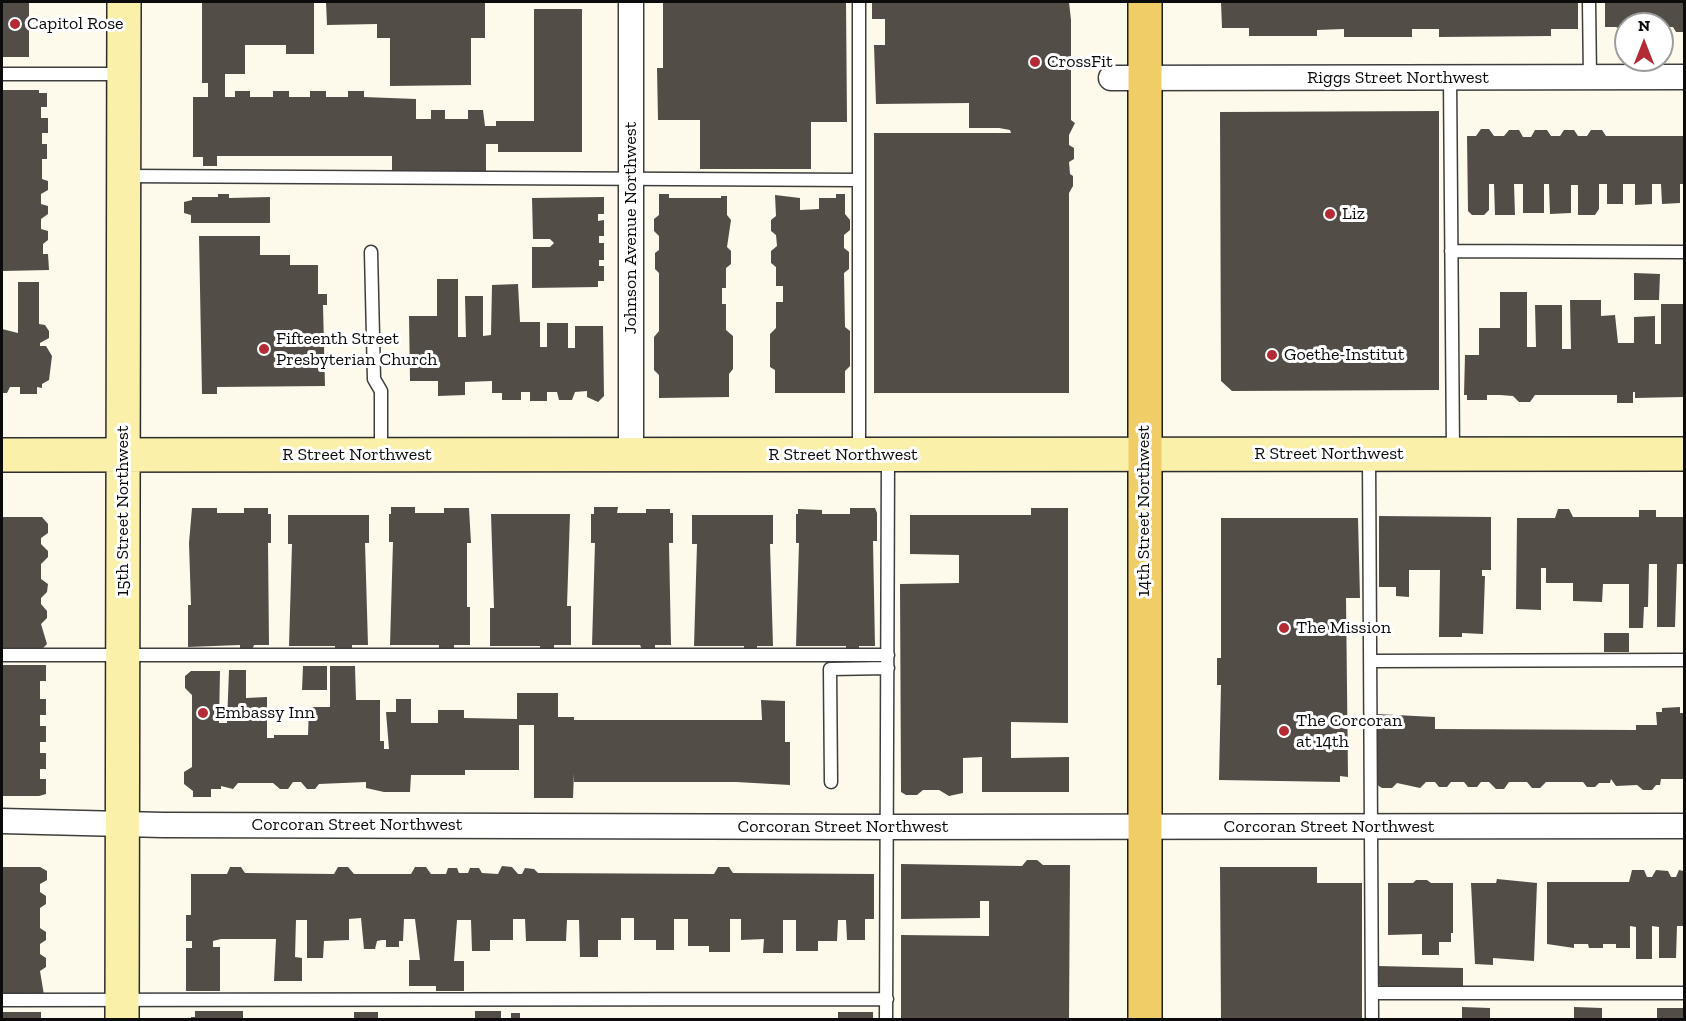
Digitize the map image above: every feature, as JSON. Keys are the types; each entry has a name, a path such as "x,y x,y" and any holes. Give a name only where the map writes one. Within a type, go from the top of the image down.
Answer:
{"main road":[{"name":"15th Street Northwest","path":"122,1010 124,2"},
{"name":"14th Street Northwest","path":"1145,2 1145,1020"},
{"name":"R Street Northwest","path":"2,455 1684,454"}],"street":[{"name":"Johnson Avenue Northwest","path":"631,2 631,454"},
{"name":"Riggs Street Northwest","path":"1111,78 1684,77"},
{"name":"Corcoran Street Northwest","path":"2,822 888,827 1684,826"}],"lane":[{"path":"859,2 859,180 888,662 886,1020"},
{"path":"1589,2 1590,77"},
{"path":"2,74 124,74"},
{"path":"1450,78 1452,454"},
{"path":"124,177 859,180"},
{"path":"1451,251 1684,252"},
{"path":"371,252 374,379 381,391 381,455"},
{"path":"1369,454 1372,661 1372,1020"},
{"path":"2,655 122,654 888,662"},
{"path":"1372,661 1684,660"},
{"path":"831,782 830,669 888,662"},
{"path":"1372,993 1684,993"},
{"path":"2,1000 122,1010 887,999"}],"building":[{"name":"Capitol Rose","path":"2,2 29,2 29,57 2,57"},
{"path":"202,2 314,2 314,54 286,54 286,45 245,45 245,74 225,74 225,97 235,97 235,91 250,91 250,97 273,97 273,91 289,91 289,97 310,97 310,91 326,91 326,97 348,97 348,91 364,91 364,97 416,99 416,119 431,119 431,110 445,110 445,119 468,119 468,110 483,110 485,126 496,126 496,121 534,121 534,9 582,9 582,152 498,152 498,144 486,144 486,171 392,171 392,156 217,156 217,166 203,166 203,157 193,157 193,97 208,97 208,83 202,83"},
{"path":"326,2 485,2 485,38 471,38 471,85 390,86 390,38 377,38 377,24 327,25"},
{"path":"663,2 846,2 847,122 811,122 811,169 700,169 700,120 658,120 657,68 663,68"},
{"path":"872,2 1069,2 1071,120 1075,123 1069,135 1069,145 1074,148 1074,159 1069,162 1073,186 1069,193 1069,393 874,393 874,133 1011,133 1010,130 999,128 969,128 969,103 876,104 874,45 885,45 885,19 872,19"},
{"path":"1221,2 1578,2 1578,29 1551,29 1551,36 1439,37 1439,29 1412,29 1412,37 1344,37 1344,29 1317,30 1317,36 1249,36 1249,28 1222,28"},
{"path":"1605,2 1684,2 1684,32 1676,32 1674,29 1674,12 1614,12 1614,27 1605,27"},
{"path":"2,90 39,90 39,93 47,93 47,107 41,107 41,118 48,118 48,133 42,133 42,144 47,144 47,159 42,159 42,179 48,181 48,190 41,194 41,204 48,206 48,214 41,219 41,229 48,231 48,240 43,244 43,254 48,254 49,270 3,271"},
{"name":"Liz","path":"1439,111 1439,390 1232,391 1221,381 1220,112"},
{"path":"1481,129 1489,129 1494,136 1504,136 1509,130 1519,130 1523,137 1531,137 1535,130 1547,130 1551,136 1560,136 1564,130 1574,130 1578,136 1587,136 1591,130 1602,130 1606,136 1684,136 1684,184 1680,184 1680,203 1662,204 1661,184 1652,184 1652,204 1635,205 1635,184 1623,184 1623,204 1607,204 1607,184 1599,184 1599,209 1595,215 1578,215 1578,185 1571,185 1571,213 1550,214 1549,184 1544,184 1544,213 1523,213 1523,184 1514,184 1515,215 1495,215 1494,184 1489,184 1489,210 1484,215 1472,215 1468,211 1467,136 1476,136"},
{"path":"218,194 229,194 229,198 270,197 270,223 191,223 191,215 184,213 184,202 192,200 192,197 218,197"},
{"path":"659,194 669,194 669,198 727,196 727,215 731,220 727,247 731,251 731,264 726,268 726,288 722,288 722,304 726,304 726,330 733,336 733,369 729,374 729,397 659,398 659,375 654,370 654,337 659,331 659,273 655,269 655,253 659,250 659,236 654,231 654,219 659,215"},
{"path":"836,194 845,194 845,214 850,220 850,230 844,235 844,248 849,252 849,269 844,273 845,327 850,331 850,366 845,371 845,393 775,393 775,370 770,367 770,334 776,328 776,302 783,302 783,286 776,286 776,267 771,263 771,251 777,246 776,235 771,231 771,220 776,216 775,195 800,198 800,210 819,209 819,198 836,198"},
{"path":"604,197 604,214 598,214 598,221 604,220 604,236 599,236 599,243 604,243 604,260 599,260 599,266 604,266 604,281 598,281 598,287 532,288 532,247 550,247 554,243 550,239 533,239 532,198"},
{"path":"199,236 260,236 260,255 290,255 290,265 318,265 318,294 327,294 327,305 323,305 325,386 217,387 217,394 202,394"},
{"path":"1634,273 1660,274 1659,300 1634,300"},
{"path":"437,279 458,279 458,337 466,337 465,296 483,296 483,336 491,335 492,285 518,284 520,322 540,322 540,347 547,347 547,323 568,323 568,348 575,348 575,326 603,326 604,396 598,402 587,397 587,391 575,392 572,400 559,400 557,392 547,392 547,401 530,401 530,392 521,392 521,400 502,400 502,393 492,393 492,381 465,382 465,395 438,396 438,381 410,381 409,316 437,316"},
{"path":"18,282 39,282 39,324 45,325 49,331 49,338 40,343 40,346 46,346 52,356 49,380 42,384 42,388 37,387 37,394 20,394 20,387 10,387 7,393 2,393 2,329 18,333"},
{"path":"1500,292 1527,292 1527,347 1536,347 1535,305 1562,305 1562,349 1571,349 1570,300 1601,300 1601,316 1615,315 1618,343 1634,343 1634,317 1655,316 1655,344 1661,344 1661,304 1684,304 1684,397 1635,398 1635,392 1633,392 1633,403 1617,403 1617,395 1535,395 1530,402 1519,402 1513,396 1487,395 1487,400 1467,400 1467,395 1464,395 1465,355 1479,355 1479,328 1500,328"},
{"path":"391,507 415,507 415,513 444,513 444,508 469,508 471,543 467,543 467,607 470,607 470,645 454,645 454,651 439,651 439,645 390,645 393,542 389,542"},
{"path":"594,507 618,507 617,513 646,513 646,509 670,509 670,513 673,513 673,543 669,543 671,645 655,645 655,649 642,649 640,645 592,645 595,543 591,543 591,514 594,514"},
{"path":"192,508 217,508 217,513 244,513 244,508 268,508 268,514 271,514 271,543 268,543 269,645 254,645 252,650 240,650 240,645 188,647 188,605 191,605 189,543"},
{"path":"850,508 875,508 877,513 877,541 873,541 875,646 859,646 859,650 846,650 846,646 796,646 799,543 796,543 796,514 798,514 798,509 822,510 822,514 850,514"},
{"path":"1031,508 1068,508 1068,723 1011,722 1011,758 1069,757 1069,792 982,792 982,757 963,758 963,793 949,796 939,790 923,790 917,795 906,795 901,792 900,584 959,583 959,555 910,554 910,515 1031,515"},
{"path":"1558,509 1569,509 1573,517 1639,517 1639,510 1656,510 1656,517 1684,517 1684,564 1677,564 1675,627 1657,627 1657,564 1649,564 1648,607 1644,607 1643,628 1629,628 1629,584 1603,584 1602,602 1573,601 1573,583 1546,583 1546,568 1541,568 1541,610 1516,609 1517,518 1555,518"},
{"path":"491,514 570,514 567,606 571,606 571,645 554,645 554,651 540,651 540,646 490,646 490,608 494,608"},
{"path":"288,515 369,515 369,543 365,543 368,645 352,645 352,650 335,650 335,646 289,646 292,544 288,544"},
{"path":"692,515 773,515 773,544 770,544 773,646 757,646 757,651 744,651 744,646 694,646 697,544 692,544"},
{"path":"1379,516 1491,517 1491,570 1482,570 1482,576 1485,576 1483,634 1462,633 1462,637 1439,637 1440,570 1409,570 1409,597 1396,596 1396,587 1379,587"},
{"path":"2,517 42,517 48,524 48,533 41,538 41,544 48,551 48,557 41,564 41,579 48,584 47,592 41,598 41,604 47,611 47,618 41,624 47,644 40,651 2,651"},
{"name":"The Mission","path":"1221,518 1358,518 1360,598 1346,598 1348,777 1340,776 1340,782 1219,780 1221,685 1217,685 1217,658 1221,658"},
{"path":"1604,633 1629,633 1629,652 1604,652"},
{"path":"2,665 46,665 46,681 40,681 40,699 46,699 46,715 40,715 40,726 46,726 46,742 40,742 40,753 46,753 46,769 40,769 40,779 46,779 46,794 2,796"},
{"path":"303,666 327,666 327,690 302,690"},
{"path":"330,666 355,666 356,700 380,700 380,741 384,741 384,749 389,749 386,712 396,712 396,699 411,699 411,723 438,723 438,710 464,710 464,718 517,719 517,693 558,693 558,717 574,717 574,720 762,720 761,700 785,701 785,742 790,742 790,785 736,782 574,782 574,773 573,798 534,798 534,725 519,725 519,770 465,770 465,775 411,775 410,792 384,792 366,788 366,782 319,784 315,789 307,789 301,782 293,782 288,789 280,789 273,783 238,783 233,789 221,786 221,789 211,789 211,797 193,797 193,791 184,784 184,772 192,767 192,695 185,688 185,676 191,671 220,671 219,723 227,723 229,670 246,670 246,698 267,697 267,738 274,738 274,735 308,735 309,707 330,707"},
{"path":"1680,707 1680,713 1684,713 1684,779 1661,779 1660,785 1656,785 1652,790 1643,790 1637,785 1616,786 1611,779 1610,783 1599,783 1595,787 1587,787 1583,782 1546,782 1540,788 1532,788 1527,782 1509,782 1504,789 1496,789 1489,782 1481,782 1477,787 1468,787 1464,782 1451,782 1447,787 1439,787 1435,782 1426,782 1420,788 1397,783 1392,788 1382,788 1376,784 1376,714 1435,717 1435,729 1636,730 1636,725 1657,725 1656,712 1662,712 1662,708"},
{"path":"1027,860 1037,860 1043,865 1070,865 1069,1020 901,1020 901,935 989,936 989,901 980,901 980,918 901,919 901,864 1022,866"},
{"path":"502,866 512,867 518,874 522,874 525,868 534,869 538,873 714,874 718,867 729,867 733,873 874,874 874,919 865,919 865,940 847,940 846,920 838,920 837,941 818,941 818,951 796,951 796,920 783,920 783,953 763,953 764,939 741,940 741,919 730,919 730,952 709,952 709,946 688,946 688,919 674,919 674,950 656,950 656,940 634,940 634,918 621,918 621,940 598,940 598,957 580,957 579,920 567,920 566,941 526,941 525,919 513,919 513,940 490,940 490,951 472,951 471,920 457,920 454,961 464,961 464,991 436,991 436,986 409,986 409,960 420,960 415,919 404,919 403,941 399,941 399,947 386,947 386,940 382,940 377,941 375,949 364,949 361,918 349,919 349,940 324,941 323,958 307,958 307,920 296,920 295,957 302,958 302,981 274,981 276,939 221,939 213,941 213,947 220,947 220,991 186,991 186,948 192,948 192,941 186,941 186,915 191,915 191,874 227,874 230,867 241,867 245,873 334,874 338,867 348,867 354,874 411,874 415,867 426,867 431,874 446,874 448,868 457,868 459,873 468,873 470,868 479,868 482,873 498,874"},
{"path":"2,867 40,867 47,871 47,880 40,884 40,892 46,896 46,904 40,908 40,928 46,932 46,940 40,944 40,954 46,958 46,967 40,971 44,995 2,998"},
{"path":"1220,867 1317,867 1317,883 1362,883 1362,1020 1221,1020"},
{"path":"1632,870 1644,870 1647,877 1652,877 1656,870 1668,871 1671,877 1676,877 1679,870 1684,871 1684,926 1677,926 1676,958 1659,958 1659,927 1652,926 1652,959 1636,959 1636,927 1630,926 1630,948 1616,948 1616,944 1603,944 1603,948 1589,948 1588,944 1574,944 1574,948 1547,944 1547,882 1629,882"},
{"path":"1497,879 1537,883 1534,961 1493,958 1493,965 1475,964 1471,883 1496,883"},
{"path":"1416,880 1453,883 1453,933 1451,933 1451,942 1439,942 1439,955 1422,955 1422,934 1388,935 1388,883 1413,883"},
{"path":"1378,966 1463,968 1463,992 1388,992 1377,983"},
{"path":"1462,1007 1490,1008 1490,1020 1462,1020"},
{"path":"1574,1007 1602,1008 1602,1020 1574,1020"},
{"path":"1657,1008 1684,1008 1684,1020 1657,1020"},
{"path":"195,1011 243,1011 243,1020 191,1020 191,1017 195,1017"},
{"path":"475,1011 501,1011 501,1020 475,1020"},
{"path":"2,1012 41,1012 41,1020 2,1020"},
{"path":"354,1012 378,1012 378,1020 354,1020"},
{"path":"838,1012 873,1012 873,1020 838,1020"},
{"path":"511,1013 520,1013 520,1020 511,1020"}],"place":[{"name":"Capitol Rose","path":"15,24"},
{"name":"CrossFit","path":"1035,62"},
{"name":"Liz","path":"1330,214"},
{"name":"Fifteenth Street Presbyterian Church","path":"264,349"},
{"name":"Goethe-Institut","path":"1272,355"},
{"name":"The Mission","path":"1284,628"},
{"name":"Embassy Inn","path":"203,713"},
{"name":"The Corcoran at 14th","path":"1284,731"}]}
